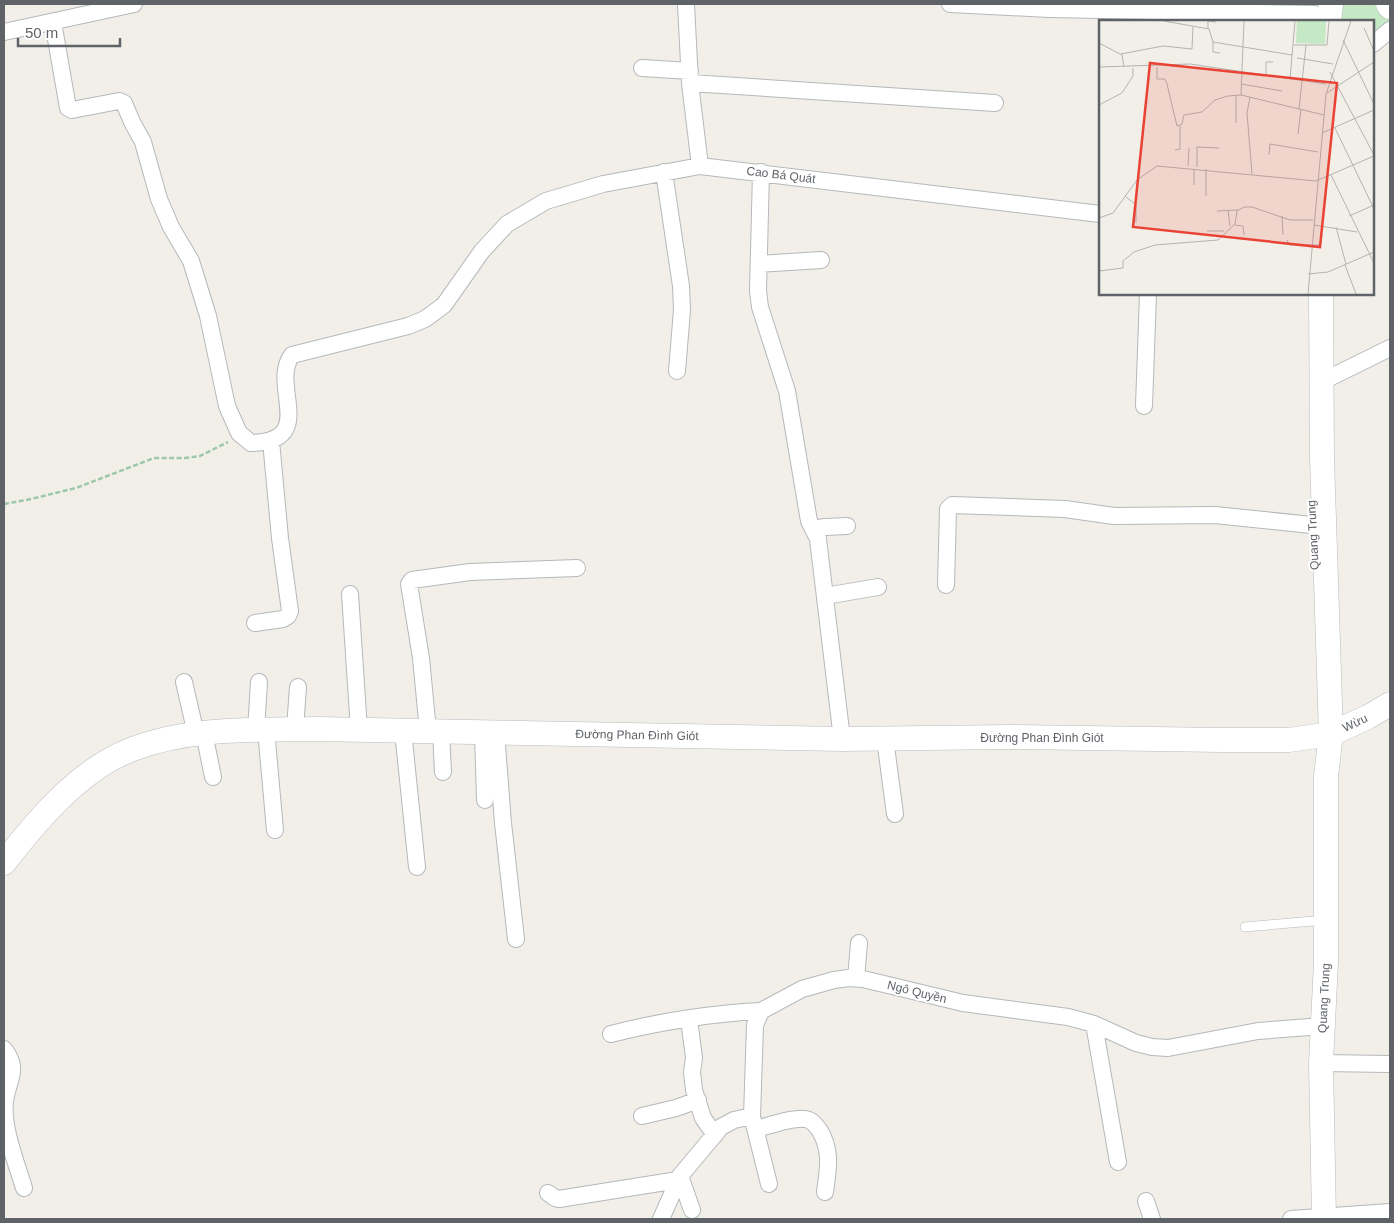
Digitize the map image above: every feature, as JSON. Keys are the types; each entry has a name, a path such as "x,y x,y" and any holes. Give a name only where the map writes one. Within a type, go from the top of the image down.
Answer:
{"main road":[{"name":"Quang Trung","path":"1307,295 1309,459 1326,776 1327,920 1321,1063 1324,1218"},
{"name":"Quang Trung","path":"1321,295 1320,382 1324,736"},
{"name":"Wừu","path":"1324,736 1368,717 1390,704"},
{"name":"Đường Phan Đình Giót","path":"4,863 30,829 83,778 132,749 157,741 200,734 295,729 842,739 1012,737 1289,740 1324,736"}],"street":[{"path":"4,32 134,4"},
{"path":"686,4 690,77 700,166"},
{"path":"950,4 1049,6 1138,12 1321,13"},
{"path":"53,22 68,108 72,110 119,101 124,103 143,142 159,199 171,227 191,261 208,316 227,406 240,433 251,443 271,441 280,538 290,611 283,620 255,623"},
{"path":"1374,43 1390,30"},
{"path":"642,68 690,77 995,103"},
{"name":"Cao Bá Quát","path":"271,441 278,438 287,425 286,375 288,360 292,355 408,326 425,319 444,305 482,251 506,224 546,201 603,184 700,166 1099,214"},
{"path":"664,172 681,286 682,310 677,371"},
{"path":"761,172 758,291 760,307 787,391 809,521 818,539 842,739"},
{"path":"759,264 821,260"},
{"path":"1144,406 1148,295"},
{"path":"1320,382 1390,348"},
{"path":"946,585 948,509 952,505 1066,509 1114,516 1215,515 1312,525"},
{"path":"813,529 847,526"},
{"path":"444,772 434,732 409,584 412,580 470,572 577,568"},
{"path":"825,596 878,587"},
{"path":"350,594 359,730"},
{"path":"184,682 213,777"},
{"path":"258,682 260,730 274,830"},
{"path":"295,729 298,687"},
{"path":"403,731 417,867"},
{"path":"485,800 490,733"},
{"path":"490,733 516,938"},
{"path":"885,739 895,814"},
{"path":"856,978 859,943"},
{"name":"Ngô Quyền","path":"761,1011 802,988 834,980 856,978 963,1003 1068,1017 1094,1024 1136,1043 1152,1047 1168,1048 1258,1031 1323,1026"},
{"path":"612,1034 733,1012 761,1011 755,1024 754,1123 769,1184"},
{"path":"689,1020 694,1058 692,1072 694,1090 703,1118 716,1135"},
{"path":"1094,1024 1118,1162"},
{"path":"4,1049 11,1065 12,1075 6,1101 9,1135 24,1188"},
{"path":"1321,1063 1390,1064"},
{"path":"642,1116 676,1108 698,1100"},
{"path":"661,1219 679,1178 721,1127 734,1120 754,1123 808,1119 816,1125 825,1140 829,1156 825,1192"},
{"path":"548,1193 555,1198 559,1198 679,1178"},
{"path":"679,1178 692,1210"},
{"path":"1146,1201 1152,1219"},
{"path":"1291,1219 1390,1212"}],"lane":[{"path":"1245,927 1327,920"}],"path":[{"path":"4,504 76,488 154,458 200,456 240,433"}],"green space":[{"path":"1339,4 1381,4 1390,17 1390,26 1374,38 1374,20 1336,20"}]}
